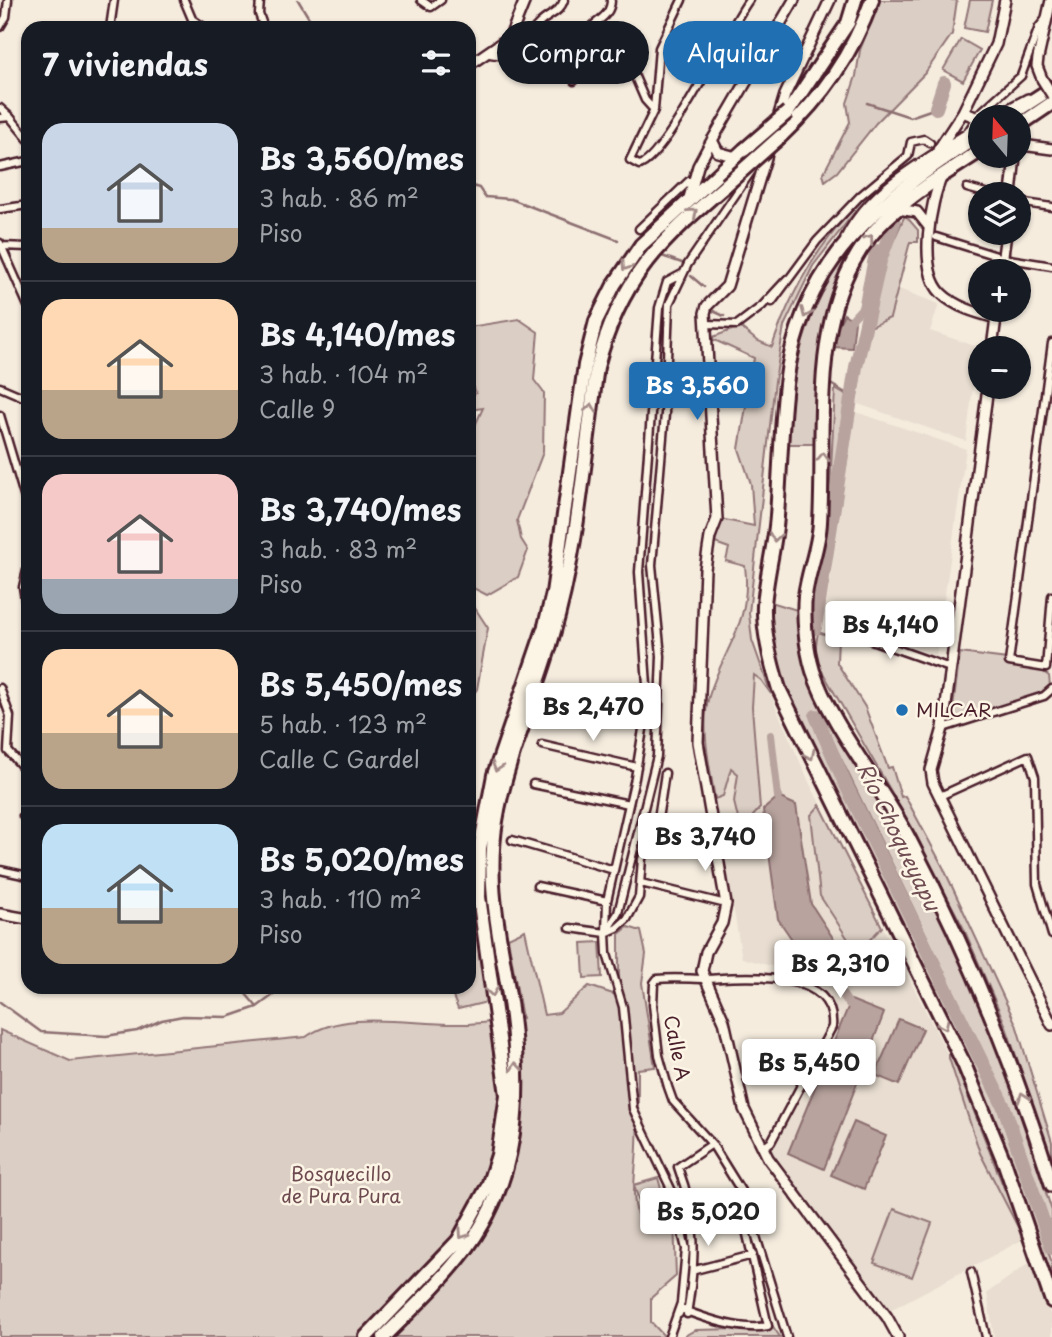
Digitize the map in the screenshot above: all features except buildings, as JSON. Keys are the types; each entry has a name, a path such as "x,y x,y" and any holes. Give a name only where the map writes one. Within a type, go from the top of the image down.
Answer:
{"highway":[{"path":"366,1337 458,1241 488,1186 498,1155 507,1095 479,888 480,848 486,805 553,593 585,365 596,321 627,264 656,229 788,111 848,23 855,0"},
{"path":"384,1337 444,1276 483,1224 509,1158 519,1099 511,1009 492,900 493,845 500,798 562,601 597,367 604,339 626,290 653,251 781,136 835,77 855,43 873,0"},
{"path":"1027,105 1048,92"},
{"path":"1031,111 1048,92"},
{"path":"968,143 879,206 838,253 815,290 802,322 786,383 776,529 764,607 769,650 779,689 964,1064 1005,1164 1052,1301"},
{"path":"968,159 898,209 858,254 839,291 829,327 819,534 805,596 809,649 824,696 894,810 970,961 1001,1036 1052,1185"}],"street":[{"path":"0,27 6,17 8,0"},
{"path":"106,0 114,1 111,21"},
{"path":"184,0 195,21"},
{"path":"260,0 262,21"},
{"path":"413,0 431,7 441,0"},
{"path":"476,61 490,54 510,37 525,0"},
{"path":"490,54 506,54 518,47 542,21 559,10 564,0"},
{"path":"601,21 611,7 611,0"},
{"path":"682,0 659,48 654,110 630,160 639,165 650,160 670,134 734,20 749,0"},
{"path":"689,198 698,166 794,0"},
{"path":"830,0 785,95 727,286 707,306 717,519 710,537 705,569 698,743 726,904 722,923 702,963 705,979 724,1021 744,1109 763,1148 887,1317 898,1337"},
{"path":"931,158 950,135 996,44 1005,0"},
{"path":"1014,105 1048,92 1037,66 1051,0"},
{"path":"993,105 1021,76 1039,27 1046,20"},
{"path":"638,84 645,100 654,110"},
{"path":"0,108 21,130"},
{"path":"963,112 968,115"},
{"path":"0,118 10,117"},
{"path":"838,253 862,214 880,195 968,132"},
{"path":"930,143 950,135"},
{"path":"706,324 737,325 762,306 860,196 908,156 911,142 924,139 930,143"},
{"path":"712,141 718,152 740,153"},
{"path":"930,143 931,158"},
{"path":"1031,146 1052,149"},
{"path":"908,156 921,164"},
{"path":"606,933 618,913 657,756 660,732 661,656 652,565 665,414 667,316 682,274 735,192 764,157"},
{"path":"0,166 21,162"},
{"path":"942,176 932,204 929,262 936,287 953,302 968,306"},
{"path":"639,229 689,181 695,180"},
{"path":"1031,204 1052,207"},
{"path":"0,209 21,206"},
{"path":"898,209 917,212 929,227"},
{"path":"936,237 1003,258 1052,266"},
{"path":"1,245 21,246"},
{"path":"1,245 21,283"},
{"path":"1003,258 1005,245"},
{"path":"772,302 797,267"},
{"path":"670,1337 681,1303 686,1249 673,1191 633,1109 623,1007 608,963 606,933 607,901 637,767 648,699 639,572 650,395 661,297 667,282 682,274"},
{"path":"1052,343 1009,662 1049,670 1052,596"},
{"path":"0,387 21,396"},
{"path":"986,399 943,728 931,770 940,796 1052,1025"},
{"path":"0,415 21,486"},
{"path":"840,629 950,668"},
{"path":"0,688 10,716 8,751 21,765"},
{"path":"943,728 1044,696 1052,689"},
{"path":"573,704 644,723"},
{"path":"542,745 637,767"},
{"path":"0,755 8,751"},
{"path":"940,796 1028,756 1035,777 1037,884 1052,935"},
{"path":"570,928 606,933 624,922 639,897 642,859 658,819 665,773"},
{"path":"533,784 629,804"},
{"path":"658,819 706,839 713,838"},
{"path":"512,840 614,870"},
{"path":"0,870 21,874"},
{"path":"641,883 726,904"},
{"path":"537,886 607,901"},
{"path":"0,914 21,918"},
{"path":"705,979 744,976 772,978 812,989 827,1005 832,1027 771,1142 763,1148"},
{"name":"Calle A","path":"705,979 657,979 654,983 653,1005 659,1055 673,1101 712,1144 740,1191"},
{"path":"670,1337 684,1310 695,1270 690,1212 678,1167 712,1144"},
{"path":"684,1310 709,1320 755,1328 768,1326 740,1191"},
{"path":"740,1191 788,1337"},
{"path":"695,1270 753,1255"},
{"path":"971,1272 986,1337"}],"shaded area":[{"path":"899,289 939,304 930,331 968,344 968,399 971,399 966,441 858,404 868,328 890,318"},
{"path":"844,314 855,321 852,348 831,347 833,335"},
{"path":"856,412 966,449 936,656 878,633 839,623 825,614"},
{"path":"749,613 752,640 776,708 809,782 948,1055 980,1153 1024,1239 890,1310 771,1151 840,1018 816,978 742,958 708,760 707,727 709,697"},
{"path":"778,797 796,805 811,904 844,955 815,973 778,919 763,810"},
{"path":"851,1000 884,1013 824,1169 788,1153"},
{"path":"899,1019 923,1029 899,1085 875,1075"},
{"path":"854,1122 886,1136 864,1189 831,1175"},
{"path":"1032,1261 1052,1319 1052,1337 994,1337 987,1293"}],"green space":[{"path":"880,0 957,0 952,34 925,73 876,123 837,172 825,181 823,174 850,122 847,103 856,76 860,50"},
{"path":"970,0 992,0 985,32 964,28"},
{"path":"961,39 980,50 963,81 943,70"},
{"path":"899,169 903,170 854,213 813,266 784,326 775,381 749,613 752,640 771,694 754,675 752,707 760,808 753,816 749,840 743,839 734,802 738,774 731,768 723,796 715,799 705,721 709,696 741,619 744,603 745,566 726,561 729,548 715,543 720,519 754,526 751,484 739,449 754,358 710,338 740,327 756,340 772,347 793,295 822,248 857,206"},
{"path":"905,215 918,230 918,242 910,242 890,318 868,328 887,255"},
{"path":"850,246 854,247 830,297 822,337 816,444 789,444 793,388 803,340 821,294"},
{"path":"519,319 538,332 534,380 544,393 543,452 517,520 521,539 528,550 518,577 487,595 476,590 476,423 483,408 476,409 476,326"},
{"path":"835,389 854,400 819,602 829,508"},
{"path":"771,602 797,610 807,668 923,878 965,965 994,1036 1052,1211 1052,1230 1008,1104 818,711 811,714 818,736 998,1107 1052,1263 1052,1282 988,1105 783,679 774,650"},
{"path":"476,610 488,628 476,690"},
{"path":"818,632 827,635 835,633 838,636 837,663 865,707 888,768 892,767 901,797 905,796 943,867 1016,1024 1052,1142 1052,1160 1005,1024 963,927 892,793 819,666 815,651"},
{"path":"960,653 1007,659 1009,666 1042,671 1049,676 1050,686 1043,693 955,719 952,715"},
{"path":"820,805 882,927 857,953 820,896 811,815"},
{"name":"Bosquecillo de Pura Pura","path":"628,927 641,931 646,954 642,983 655,1067 638,1069 634,1198 643,1228 674,1220 676,1276 651,1298 651,1322 665,1337 0,1337 0,1030 70,1061 306,1037 322,1028 360,1021 461,1024 522,1018 508,938 525,930 544,1015 559,1013 589,986 619,996 619,934"},
{"path":"476,929 487,1002 458,1009 452,994 476,994"},
{"path":"600,942 602,977 584,978 582,943"},
{"path":"949,1048 1024,1239 980,1153 949,1058"},
{"path":"658,1178 667,1210 644,1217 634,1185"},
{"path":"894,1209 932,1223 912,1277 874,1263"},
{"path":"768,1319 780,1337 683,1337 695,1330 739,1329"}],"waterway":[{"path":"298,0 311,21"},
{"name":"Río Choqueyapu","path":"936,108 944,83"},
{"path":"867,103 910,117 936,108"},
{"path":"476,187 485,197 511,199 618,240"},
{"name":"Río Choqueyapu","path":"815,628 856,367 880,261 894,222"},
{"path":"852,319 862,308 874,248 884,249"},
{"path":"659,255 682,263"},
{"path":"691,276 704,287"},
{"path":"711,305 711,310 724,316"},
{"path":"829,383 852,397"},
{"name":"Río Choqueyapu","path":"816,716 844,781 1004,1107 1052,1248"},
{"path":"771,735 778,797"},
{"path":"831,963 840,991 849,1004"},
{"path":"246,994 257,1007"},
{"path":"0,1002 41,1032 106,1036 137,1031 162,1020 183,1016 228,1017 257,1007 275,994"}],"place":[{"name":"MILCAR","path":"902,710"}]}
